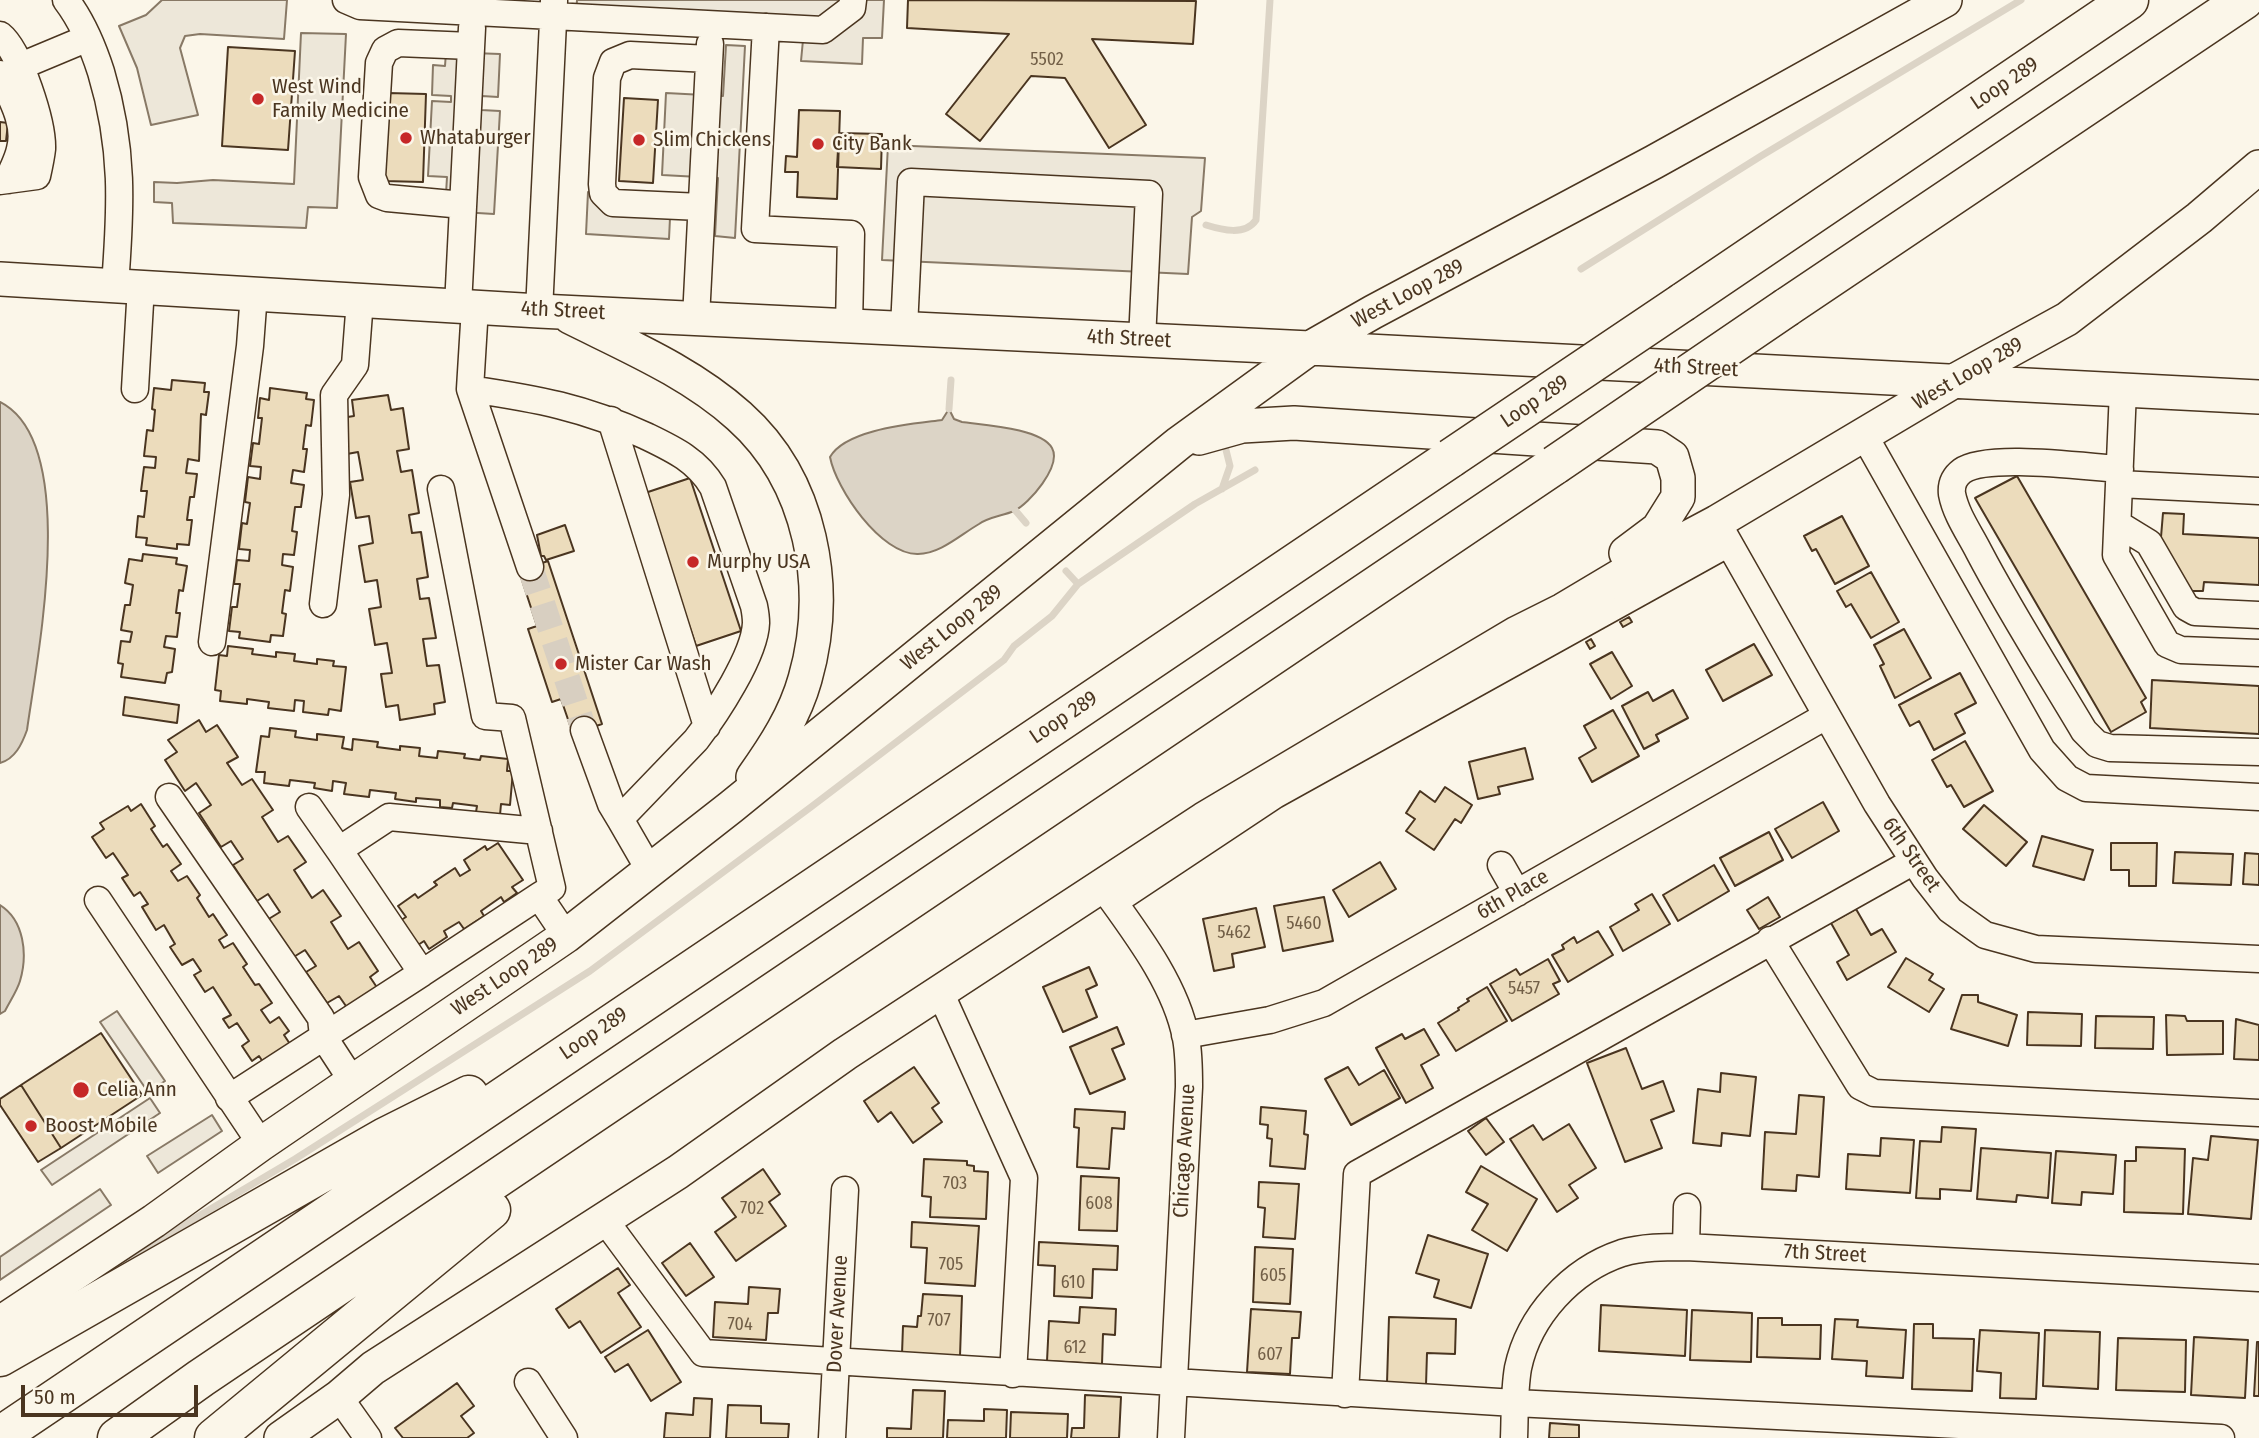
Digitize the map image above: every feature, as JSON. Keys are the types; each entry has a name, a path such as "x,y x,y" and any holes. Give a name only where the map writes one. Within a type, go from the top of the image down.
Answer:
{"highway":[{"name":"Loop 289","path":"0,1436 2129,0"},
{"path":"117,1438 201,1378 2244,0"},
{"path":"0,1357 385,1137 502,1079 737,938"},
{"path":"214,1438 662,1069"}],"main road":[{"name":"West Loop 289","path":"0,1323 566,936 731,807 1179,443 1310,348 1654,162 1945,0"},
{"name":"West Loop 289","path":"281,1438 339,1397 373,1367 678,1172 845,1054 940,992 1108,894 1275,776 1657,554 1723,533 1864,435 1954,381 2067,319 2199,218 2259,167"},
{"name":"4th Street","path":"0,279 549,311 2259,397"},
{"path":"549,311 674,370 719,399 741,418 778,463 792,489 809,534 814,558 817,601 812,651 805,681 784,731 731,807"},
{"path":"1179,443 1242,426 1294,424 1657,447 1672,457 1678,478 1678,497 1658,529 1517,633"}],"street":[{"path":"346,0 360,6 473,12 554,8 710,24 823,30 852,8 853,0"},
{"path":"73,2 112,109 118,153 120,210 138,359 135,389"},
{"path":"549,311 554,8"},
{"path":"473,12 463,205 470,389 530,568"},
{"path":"695,318 710,24"},
{"path":"766,27 755,229 851,234 849,325"},
{"path":"0,35 5,39 10,70 38,116 42,147 37,176 4,181"},
{"path":"10,70 88,38"},
{"path":"463,205 387,198 380,195 372,177 379,63 385,50 398,43 471,46"},
{"path":"701,207 613,203 603,193 607,78 613,62 630,55 709,59"},
{"path":"904,328 911,182 1149,194 1142,340"},
{"path":"212,642 250,346 254,293"},
{"path":"323,604 336,495 334,395 355,365 360,300"},
{"path":"470,389 541,400 611,420 691,460 713,487 754,606 756,623 747,657 707,726 620,818"},
{"path":"2123,390 2116,555 2167,644 2181,650 2259,653"},
{"path":"611,420 707,726"},
{"path":"1864,435 2042,750 2067,778 2086,788 2259,797"},
{"path":"2259,491 1999,462 1970,467 1960,472 1953,481 1951,492 1956,509 1989,570 2084,731 2097,744 2110,748 2144,750 2259,752"},
{"path":"229,1098 552,888 512,718 485,716 441,489"},
{"path":"2118,524 2149,543 2186,607 2195,612 2259,615"},
{"path":"1108,894 1723,533"},
{"name":"6th Street","path":"1723,533 1877,804 1950,910 1984,935 2036,949 2259,959"},
{"name":"6th Place","path":"1185,1035 1270,1020 1324,1003 1826,716"},
{"path":"584,730 608,797 650,871"},
{"path":"169,797 321,1018 323,1036 353,1082"},
{"path":"309,807 422,973"},
{"path":"339,850 390,817 539,831"},
{"path":"1345,1394 1357,1174 1914,861"},
{"path":"1501,865 1517,892"},
{"name":"Chicago Avenue","path":"1108,894 1140,937 1157,967 1185,1035 1189,1087 1171,1438"},
{"path":"539,897 566,936"},
{"path":"98,900 261,1144"},
{"path":"1770,940 1860,1086 1874,1093 2259,1113"},
{"path":"940,992 1024,1178 1013,1374"},
{"name":"Dover Avenue","path":"832,1438 845,1190"},
{"path":"1686,1247 1687,1207"},
{"path":"604,1219 702,1353 1515,1404 2221,1438"},
{"name":"7th Street","path":"1514,1438 1518,1368 1531,1331 1548,1305 1570,1282 1594,1266 1622,1253 1660,1247 1686,1247 2259,1278"},
{"path":"528,1382 564,1438"},
{"path":"339,1397 368,1438"}],"shaded area":[{"path":"162,0 287,0 284,39 200,34 185,36 180,48 198,115 151,125 137,68 119,26 146,15"},
{"path":"577,0 884,0 882,38 863,38 862,64 801,61 803,40 575,30"},
{"path":"301,33 346,34 337,208 308,207 306,228 173,223 172,203 154,202 154,182 213,180 294,184"},
{"path":"726,45 745,46 735,238 715,236 718,178 662,175 666,93 723,96"},
{"path":"446,52 500,54 498,97 482,96 481,110 500,111 494,214 445,211 447,177 428,176 432,101 451,102 451,96 432,95 433,65 445,66"},
{"path":"888,145 1205,158 1201,211 1192,217 1188,274 882,260"},
{"path":"588,192 671,197 669,239 586,234"},
{"path":"0,402 25,425 40,460 47,505 48,554 27,730 14,754 0,763"},
{"path":"949,409 954,419 962,422 1011,429 1046,441 1052,448 1052,464 1035,493 1014,511 983,522 934,551 918,554 904,551 889,544 862,518 841,486 830,457 850,440 898,426 942,420"},
{"path":"0,905 8,911 19,929 24,960 17,988 5,1011 0,1014"},
{"path":"117,1011 165,1081 148,1092 100,1022"},
{"path":"150,1098 160,1113 52,1185 41,1170"},
{"path":"212,1115 222,1131 158,1173 147,1156"},
{"path":"100,1189 111,1205 0,1280 0,1257"}],"building":[{"path":"908,0 1196,1 1193,44 1092,39 1146,125 1109,148 1065,78 1031,76 980,141 946,114 1009,34 907,28"},
{"name":"West Wind Family Medicine","path":"228,47 295,51 288,150 222,146"},
{"name":"Whataburger","path":"388,93 426,94 423,182 384,181"},
{"name":"Slim Chickens","path":"624,98 658,100 653,183 619,181"},
{"name":"City Bank","path":"799,110 840,111 837,199 797,197 798,172 785,172 786,156 797,157"},
{"path":"0,122 8,123 6,141 0,141"},
{"path":"839,133 882,134 881,169 837,167"},
{"path":"172,380 205,383 204,392 209,392 206,415 201,414 199,461 188,459 186,473 197,474 187,520 192,520 189,545 177,544 177,549 146,545 147,538 136,537 138,516 144,517 147,491 141,491 144,467 155,468 156,457 144,456 147,430 153,431 154,388 171,390"},
{"path":"270,388 307,393 306,399 314,400 311,426 306,425 304,472 293,470 291,483 304,485 301,507 295,507 292,531 297,532 294,555 283,554 282,565 293,567 290,591 285,590 283,636 271,635 270,642 239,638 240,632 229,631 232,607 237,607 240,584 234,584 237,560 249,561 250,550 239,549 242,523 247,524 250,503 245,502 248,477 260,479 261,467 250,466 253,443 259,444 262,418 258,418 260,398 269,400"},
{"path":"388,395 391,410 403,408 409,449 397,451 401,472 412,470 419,513 409,515 412,533 421,532 428,577 417,579 420,599 429,598 436,638 423,639 427,666 439,665 445,702 434,704 435,714 400,720 398,705 386,707 381,674 392,673 387,643 375,645 369,609 381,607 377,580 365,582 359,546 373,543 369,516 356,518 350,482 363,480 358,452 347,454 341,418 354,416 352,400"},
{"path":"2017,476 2146,698 2141,702 2146,712 2111,732 1975,498"},
{"name":"Murphy USA","path":"690,478 741,631 696,646 645,493"},
{"path":"2163,513 2184,514 2183,534 2259,538 2259,585 2204,582 2203,591 2183,591 2160,549"},
{"path":"1842,516 1869,566 1835,584 1816,549 1812,551 1804,536"},
{"path":"565,525 574,551 546,560 541,556 537,535"},
{"path":"143,554 177,558 176,564 187,566 183,591 179,590 177,637 166,636 164,647 175,649 172,672 167,673 165,683 121,677 123,664 118,663 121,641 130,642 132,632 121,630 125,605 130,605 133,585 125,583 129,559 142,561"},
{"name":"Mister Car Wash","path":"548,561 602,724 573,734 561,699 552,702 528,629 537,626 519,571"},
{"path":"1871,572 1899,622 1871,638 1851,604 1846,607 1837,591"},
{"path":"1629,617 1632,622 1623,627 1620,622"},
{"path":"1904,629 1931,678 1895,698 1880,666 1884,664 1874,645"},
{"path":"1591,639 1595,646 1590,649 1586,642"},
{"path":"1754,644 1772,675 1723,701 1706,670"},
{"path":"228,646 253,649 252,654 276,657 276,652 295,654 294,661 317,664 317,659 334,661 333,666 346,667 341,711 329,709 328,715 303,712 304,701 295,700 294,711 268,708 269,702 247,699 247,704 220,701 221,691 215,690 219,655 227,656"},
{"path":"1612,652 1632,686 1611,699 1590,664"},
{"path":"1960,673 1976,703 1955,714 1965,733 1934,750 1919,721 1910,726 1899,705"},
{"path":"2152,680 2259,686 2259,734 2150,728"},
{"path":"1673,690 1688,718 1656,735 1659,741 1644,749 1622,706 1648,692 1653,701"},
{"path":"125,697 179,705 177,723 123,715"},
{"path":"1613,710 1639,756 1592,782 1579,758 1596,748 1584,726"},
{"path":"199,720 206,732 217,725 238,757 227,763 242,785 252,779 273,810 262,817 278,842 288,836 306,862 294,870 312,898 323,890 341,916 331,922 348,949 359,942 378,971 370,977 378,989 348,1009 339,996 327,1003 306,972 316,966 305,950 292,958 267,920 280,912 268,894 257,901 233,865 243,859 231,841 221,847 199,813 211,805 196,783 185,791 165,760 177,752 168,740"},
{"path":"270,728 296,731 295,737 317,740 317,734 344,737 342,748 352,750 353,739 378,742 377,747 400,750 400,746 420,748 419,756 437,758 438,751 465,754 464,758 480,760 481,756 508,759 507,771 513,771 510,805 501,804 500,815 476,812 477,806 453,803 452,808 440,807 440,800 416,798 416,802 395,799 396,793 370,790 369,797 344,794 346,783 333,781 332,791 314,788 315,783 290,780 289,786 264,783 265,772 256,772 261,736 269,737"},
{"path":"1965,741 1993,791 1964,807 1951,785 1947,787 1932,760"},
{"path":"1525,748 1533,779 1498,787 1500,794 1478,799 1469,762"},
{"path":"1445,787 1472,805 1461,823 1455,819 1434,850 1406,831 1415,819 1406,813 1420,791 1435,802"},
{"path":"1823,802 1839,831 1792,858 1775,829"},
{"path":"141,804 155,826 151,829 163,847 167,844 181,864 171,871 178,881 187,876 200,895 197,898 209,917 213,914 227,935 219,940 224,948 233,943 247,964 243,967 272,1003 261,1010 270,1023 279,1017 289,1031 284,1035 290,1044 263,1062 259,1056 252,1061 242,1046 249,1041 237,1023 229,1028 223,1019 231,1015 213,987 205,992 194,975 201,971 193,959 182,965 170,947 175,944 164,925 156,930 142,907 148,904 140,892 134,896 122,878 128,875 113,853 106,858 92,837 104,829 100,823 128,806 131,811"},
{"path":"1984,805 2027,842 2006,866 1963,829"},
{"path":"1769,832 1783,860 1735,886 1720,858"},
{"path":"2042,836 2093,850 2084,880 2033,866"},
{"path":"498,843 523,880 512,887 517,893 504,902 501,897 481,911 484,916 464,929 459,922 444,931 447,937 429,949 424,941 415,947 398,922 406,917 398,906 415,894 418,898 437,885 434,882 455,868 460,876 470,870 464,860 485,846 487,850"},
{"path":"2111,843 2157,843 2156,886 2129,886 2129,870 2111,870"},
{"path":"2175,852 2233,854 2231,885 2173,883"},
{"path":"2245,853 2259,854 2259,885 2243,884"},
{"path":"1380,862 1396,889 1349,917 1333,890"},
{"path":"1714,865 1729,891 1678,921 1663,895"},
{"path":"1652,894 1670,924 1623,951 1610,927 1639,910 1635,904"},
{"path":"1324,897 1333,941 1283,951 1274,906"},
{"path":"1768,897 1780,917 1759,929 1747,910"},
{"path":"1256,908 1265,947 1232,954 1234,967 1214,971 1203,919"},
{"path":"1856,909 1871,935 1882,929 1896,952 1847,980 1837,962 1849,955 1831,923"},
{"path":"1598,931 1613,955 1568,982 1552,955 1564,949 1562,945 1574,937 1577,943"},
{"path":"1906,958 1933,974 1929,980 1944,989 1929,1012 1888,987"},
{"path":"1548,959 1560,981 1553,984 1559,994 1512,1021 1490,984 1516,969 1520,975"},
{"path":"1089,967 1097,985 1086,990 1097,1017 1063,1032 1043,987"},
{"path":"1487,987 1507,1021 1456,1051 1438,1023 1459,1010 1458,1008 1469,1001 1467,999"},
{"path":"1962,995 1978,995 1978,1002 2017,1015 2008,1046 1951,1029"},
{"path":"2028,1012 2082,1014 2081,1046 2027,1045"},
{"path":"2166,1015 2185,1016 2187,1021 2223,1021 2223,1054 2167,1055"},
{"path":"2096,1016 2154,1017 2153,1049 2095,1048"},
{"path":"2236,1019 2259,1025 2259,1060 2234,1059"},
{"path":"1117,1027 1124,1044 1112,1049 1125,1079 1090,1094 1070,1047"},
{"path":"1424,1029 1439,1055 1421,1065 1433,1088 1406,1103 1376,1048 1402,1034 1405,1039"},
{"name":"Celia Ann","path":"101,1033 142,1095 61,1148 21,1085"},
{"path":"1626,1048 1642,1089 1663,1081 1674,1111 1651,1120 1662,1148 1625,1162 1587,1063"},
{"path":"914,1067 939,1103 932,1108 942,1122 913,1143 891,1112 878,1122 864,1101"},
{"path":"1348,1067 1359,1085 1384,1070 1400,1098 1351,1125 1325,1079"},
{"path":"1721,1073 1756,1077 1750,1136 1722,1133 1721,1146 1693,1143 1698,1089 1720,1092"},
{"name":"Boost Mobile","path":"21,1085 61,1148 38,1162 0,1105 0,1099"},
{"path":"1799,1095 1824,1097 1819,1177 1797,1175 1796,1191 1762,1189 1765,1132 1796,1134"},
{"path":"1261,1107 1306,1111 1304,1134 1308,1135 1305,1169 1270,1166 1272,1139 1267,1138 1268,1125 1260,1124"},
{"path":"1075,1109 1125,1112 1124,1129 1112,1128 1109,1169 1077,1167 1079,1128 1074,1127"},
{"path":"1486,1118 1504,1142 1486,1155 1468,1131"},
{"path":"1569,1124 1596,1168 1569,1185 1578,1198 1557,1212 1510,1139 1533,1125 1543,1140"},
{"path":"1942,1127 1976,1129 1971,1191 1940,1189 1940,1199 1916,1198 1920,1141 1941,1142"},
{"path":"2211,1136 2258,1140 2251,1219 2188,1214 2193,1158 2208,1160"},
{"path":"1881,1138 1914,1140 1910,1193 1846,1189 1848,1154 1880,1156"},
{"path":"2136,1147 2185,1149 2183,1214 2124,1212 2125,1161 2136,1161"},
{"path":"1981,1148 2051,1153 2048,1198 2017,1195 2016,1202 1977,1199"},
{"path":"2056,1151 2116,1155 2113,1194 2082,1192 2081,1205 2052,1203"},
{"path":"924,1159 967,1161 967,1165 974,1166 974,1171 988,1172 986,1219 930,1217 931,1197 922,1196"},
{"path":"1481,1166 1537,1199 1507,1251 1472,1230 1488,1204 1466,1192"},
{"path":"763,1169 780,1194 769,1202 786,1226 736,1261 715,1232 736,1217 722,1198"},
{"path":"1081,1176 1119,1178 1117,1231 1079,1230"},
{"path":"1259,1182 1299,1184 1295,1239 1263,1237 1265,1208 1258,1207"},
{"path":"912,1222 979,1226 975,1286 925,1283 927,1248 911,1247"},
{"path":"1428,1235 1488,1254 1471,1308 1434,1297 1439,1280 1416,1273"},
{"path":"1039,1242 1118,1246 1117,1270 1093,1269 1092,1298 1054,1296 1055,1266 1038,1265"},
{"path":"690,1243 714,1277 686,1296 662,1263"},
{"path":"1255,1247 1293,1249 1290,1304 1253,1302"},
{"path":"618,1268 630,1285 618,1293 641,1327 601,1353 580,1321 569,1328 556,1309"},
{"path":"749,1287 780,1289 778,1313 768,1313 766,1340 713,1337 715,1302 748,1304"},
{"path":"923,1294 962,1296 960,1356 902,1354 903,1326 917,1327"},
{"path":"1601,1305 1687,1310 1685,1356 1599,1351"},
{"path":"1080,1307 1116,1309 1115,1335 1103,1334 1102,1364 1047,1361 1049,1321 1079,1323"},
{"path":"1251,1309 1301,1312 1299,1338 1292,1338 1290,1374 1247,1372"},
{"path":"1692,1310 1752,1313 1751,1362 1690,1360"},
{"path":"1389,1317 1456,1319 1455,1354 1427,1353 1426,1385 1387,1383"},
{"path":"1758,1318 1782,1318 1782,1325 1821,1325 1820,1359 1757,1357"},
{"path":"1835,1319 1858,1320 1857,1327 1906,1330 1903,1378 1866,1376 1867,1361 1832,1359"},
{"path":"1914,1324 1933,1324 1933,1338 1974,1339 1972,1391 1912,1389"},
{"path":"648,1330 681,1382 651,1401 628,1364 615,1372 605,1357"},
{"path":"1980,1330 2039,1333 2036,1399 2000,1398 2001,1373 1977,1371"},
{"path":"2045,1330 2100,1332 2098,1389 2043,1386"},
{"path":"2194,1337 2248,1340 2245,1398 2191,1395"},
{"path":"2118,1338 2186,1340 2185,1392 2116,1390"},
{"path":"2257,1342 2259,1396 2254,1396"},
{"path":"457,1383 474,1406 461,1416 474,1433 467,1438 403,1438 395,1428"},
{"path":"913,1390 945,1391 943,1438 887,1438 887,1428 911,1429"},
{"path":"1085,1395 1121,1397 1119,1438 1071,1438 1072,1428 1084,1428"},
{"path":"694,1398 712,1399 710,1438 664,1438 666,1413 693,1415"},
{"path":"728,1405 761,1406 761,1423 789,1424 788,1438 726,1438"},
{"path":"984,1409 1007,1410 1006,1438 947,1438 948,1420 984,1421"},
{"path":"1011,1412 1068,1414 1067,1438 1010,1438"},
{"path":"1550,1423 1579,1425 1579,1438 1549,1438"}],"waterway":[{"path":"1206,225 1240,230 1256,220 1270,0"},
{"path":"1581,269 1761,156 2021,0"},
{"path":"949,409 951,380"},
{"path":"1222,489 1230,466 1225,446"},
{"path":"1078,584 1195,504 1255,470"},
{"path":"1015,510 1026,523"},
{"path":"121,1262 295,1159 590,971 1004,660 1014,646 1052,616 1078,584 1066,571"}],"tunnel":[{"path":"530,567 584,730"}],"place":[{"name":"West Wind Family Medicine","path":"258,99"},
{"name":"Whataburger","path":"406,138"},
{"name":"Slim Chickens","path":"639,140"},
{"name":"City Bank","path":"818,144"},
{"name":"Murphy USA","path":"693,562"},
{"name":"Mister Car Wash","path":"561,664"},
{"name":"Celia Ann","path":"81,1090"},
{"name":"Boost Mobile","path":"31,1126"}]}
